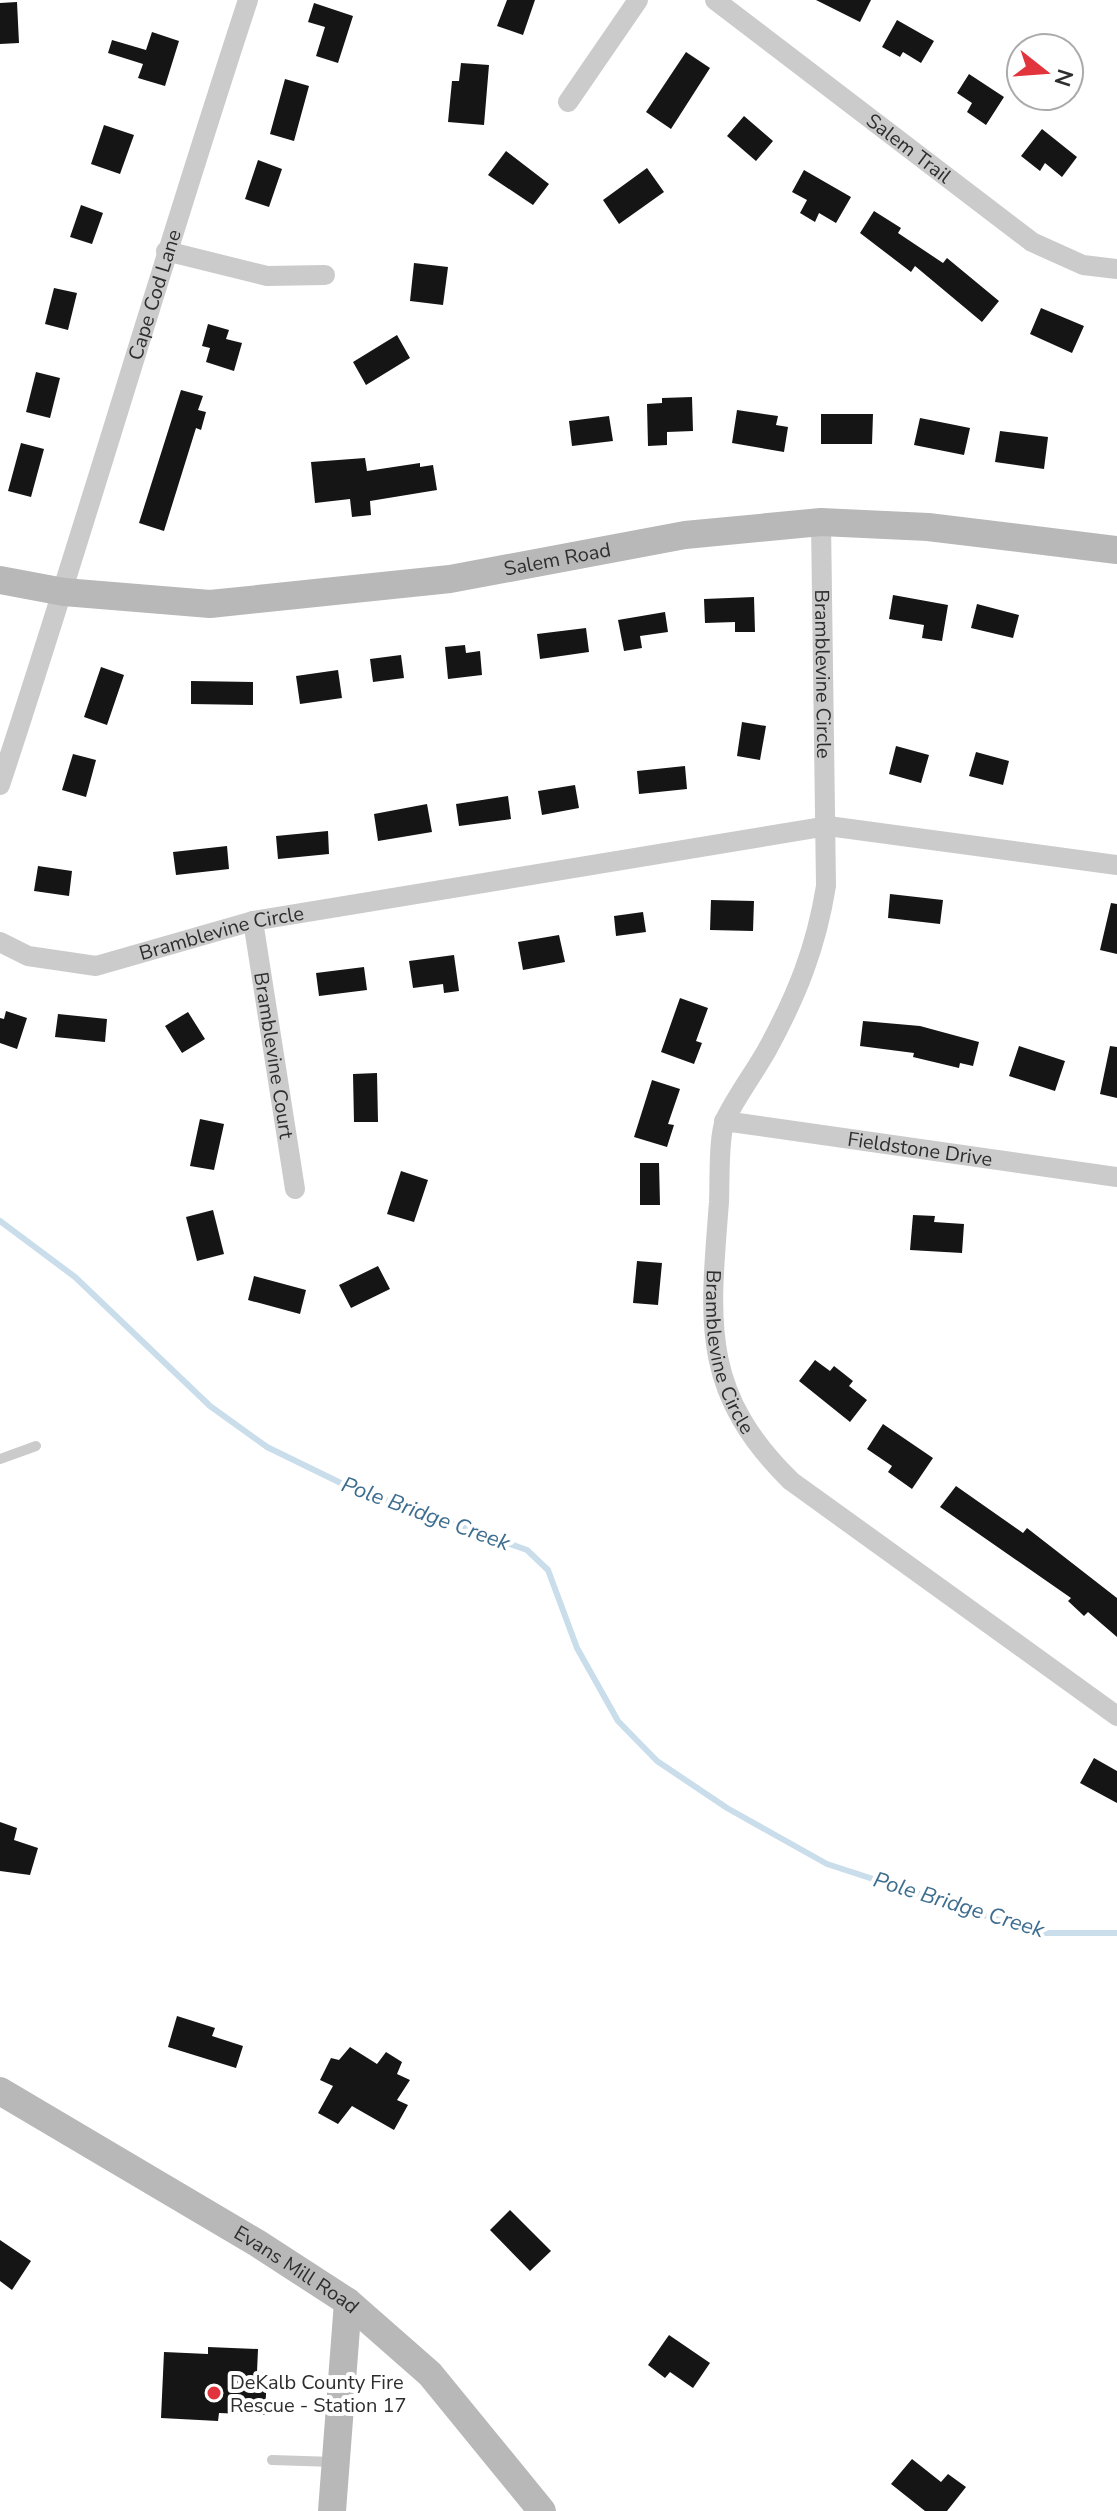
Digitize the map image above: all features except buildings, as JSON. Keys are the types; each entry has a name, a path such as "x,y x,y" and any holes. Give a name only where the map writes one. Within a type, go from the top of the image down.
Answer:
{"street":[{"name":"Cape Cod Lane","path":"0,785 64,592 166,251 248,0"},
{"path":"568,102 638,0"},
{"name":"Salem Trail","path":"715,0 1032,242 1083,265 1117,269"},
{"path":"166,251 267,276 325,275"},
{"name":"Salem Road","path":"0,580 64,592 210,604 450,579 685,535 821,522 928,527 1117,550"},
{"name":"Bramblevine Circle","path":"821,522 828,826 826,886 818,936 799,989 724,1121 711,1308 713,1336 727,1391 753,1440 791,1481 1117,1716"},
{"name":"Bramblevine Circle","path":"0,942 28,956 96,966 253,921 828,826 1117,865"},
{"name":"Bramblevine Court","path":"253,921 295,1189"},
{"name":"Fieldstone Drive","path":"724,1121 1117,1177"},
{"name":"Evans Mill Road","path":"0,2091 165,2188 348,2302 430,2374 542,2511"},
{"path":"332,2511 348,2302"}],"lane":[{"path":"0,1459 36,1446"},
{"path":"272,2460 336,2463"}],"waterway":[{"name":"Pole Bridge Creek","path":"0,1221 75,1277 210,1406 267,1447 349,1487 527,1550 548,1570 577,1648 618,1721 657,1761 727,1808 827,1864 1039,1933 1117,1933"}],"place":[{"name":"DeKalb County Fire Rescue - Station 17","path":"214,2393"}]}
